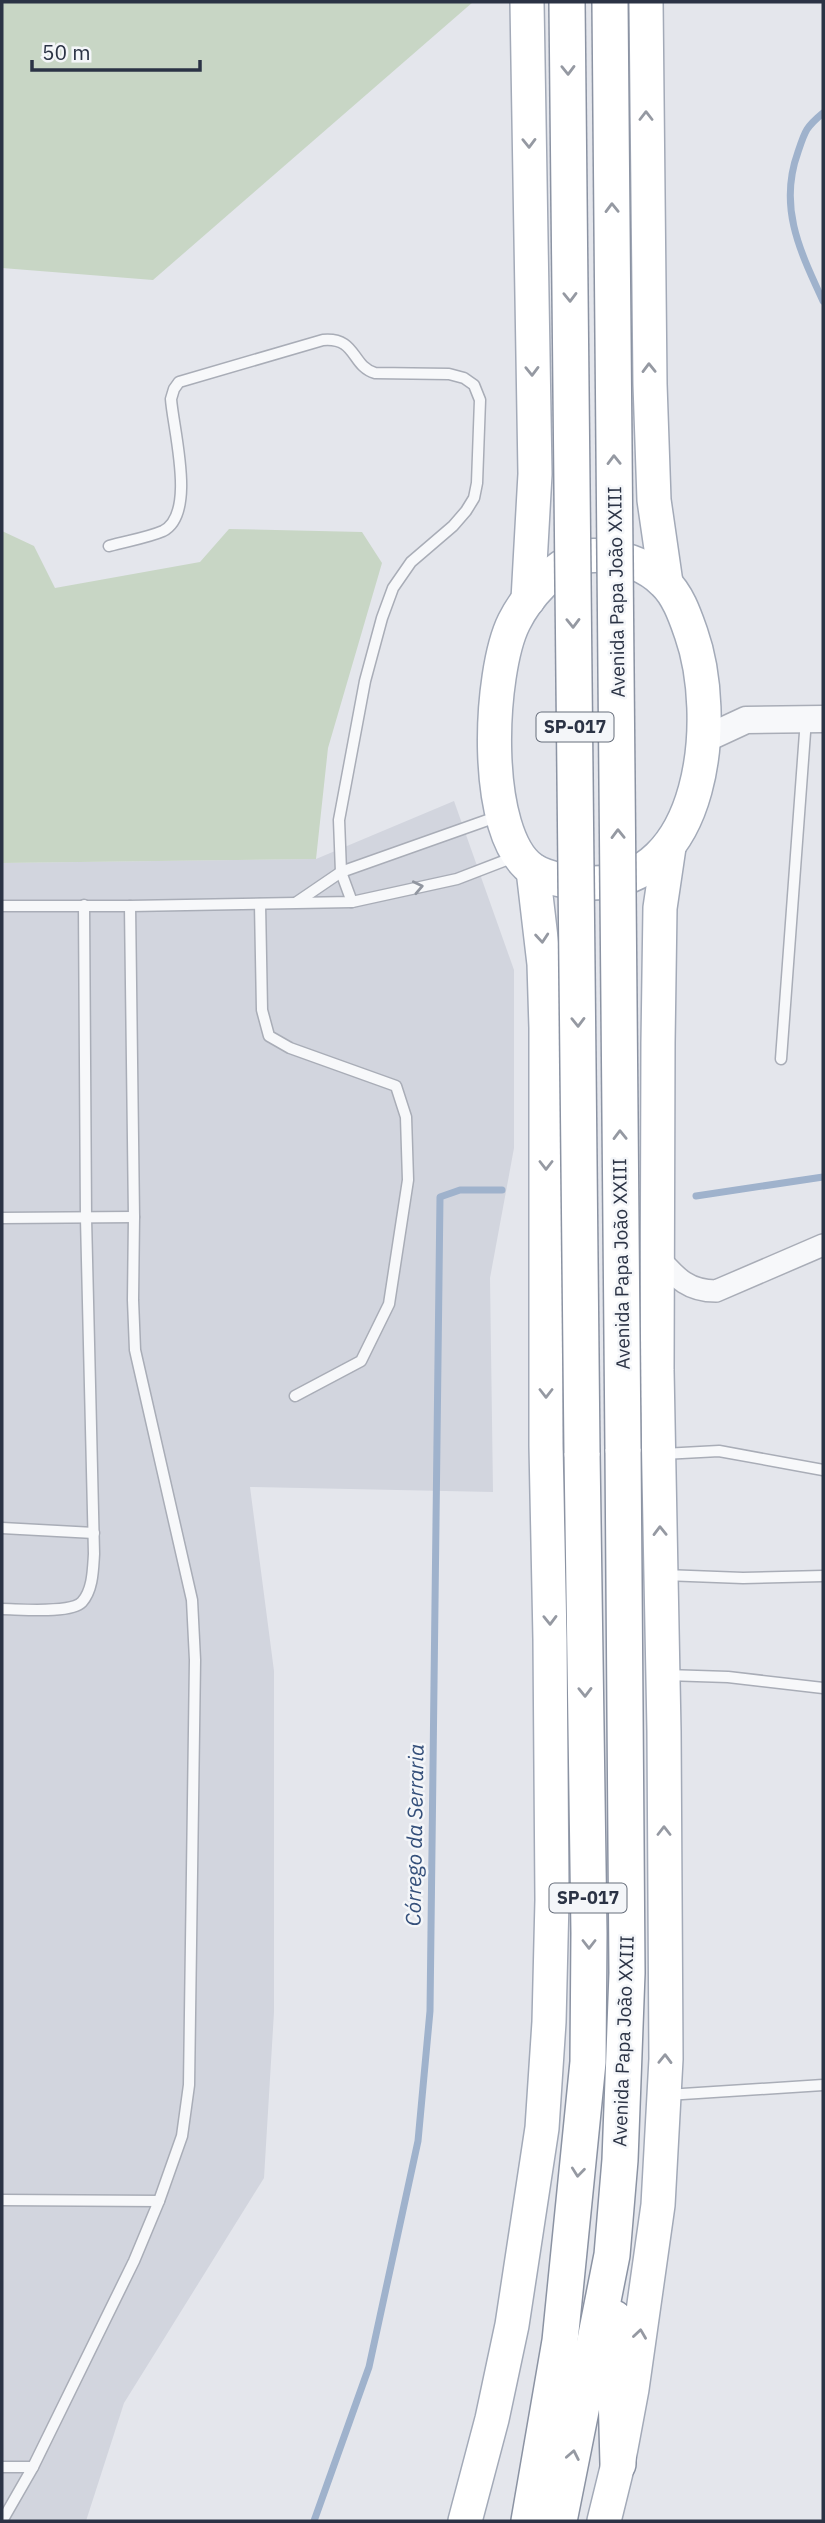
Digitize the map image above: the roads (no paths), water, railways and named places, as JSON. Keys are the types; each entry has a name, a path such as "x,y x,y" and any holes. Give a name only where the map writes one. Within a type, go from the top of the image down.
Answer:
{"highway":[{"name":"Avenida Papa João XXIII","path":"529,2521 560,2341 588,2062 589,1933 567,2"},
{"name":"Avenida Papa João XXIII","path":"559,2521 612,2255 620,2160 627,1973 610,2"},
{"path":"612,2255 618,2464"},
{"path":"506,2521 560,2341"}],"main road":[{"path":"527,2 534,474 528,600"},
{"name":"Avenida Papa João XXIII","path":"646,2 650,384 654,500 666,583"},
{"path":"465,2521 492,2419 512,2325 542,2128 549,2022 552,1872 546,1446 546,1028 543,951 525,863 506,833 501,815 496,750 497,685 509,635 528,600 553,574 582,557 603,555 625,558 666,583 683,611 692,636 705,698 705,738 701,767 693,794 669,846 648,866 625,878 590,883 554,878 525,863"},
{"name":"Avenida Papa João XXIII","path":"604,2521 618,2464 658,2205 664,2095 663,1674 658,1455 659,943 660,908 669,846"}],"street":[{"path":"705,698 746,720"},
{"path":"705,738 746,720 815,719"},
{"path":"658,1257 689,1287 701,1291 716,1291 823,1245"}],"lane":[{"path":"109,546 165,530 174,520 180,503 181,479 171,399 179,382 334,339 343,342 353,351 367,371 449,374 464,378 474,385 480,400 474,498 453,526 411,562 393,588 365,681 345,775 339,820 341,872 352,902"},
{"path":"781,1059 815,719"},
{"path":"297,902 341,872 501,815"},
{"path":"2,906 352,902 525,863"},
{"path":"260,904 262,1010 269,1036 290,1048 396,1087 406,1117 408,1180 389,1304 361,1361 295,1396"},
{"path":"2,1609 71,1608 82,1602 92,1576 94,1533 86,1218 84,905"},
{"path":"2,2521 33,2467 134,2261 182,2136 189,2085 195,1660 192,1600 135,1350 130,906"},
{"path":"2,1218 134,1217"},
{"path":"658,1455 719,1451 823,1470"},
{"path":"2,1528 94,1533"},
{"path":"661,1575 823,1577"},
{"path":"663,1674 728,1677 823,1688"},
{"path":"664,2095 823,2085"},
{"path":"2,2200 159,2200"},
{"path":"2,2467 33,2467"}],"waterway":[{"path":"823,113 809,126 805,134 792,172 790,191 794,228 823,301"},
{"name":"Córrego da Serraria","path":"696,1196 823,1177"},
{"name":"Córrego da Serraria","path":"314,2521 369,2367 418,2141 430,2011 440,1197 460,1190 502,1190"}]}
